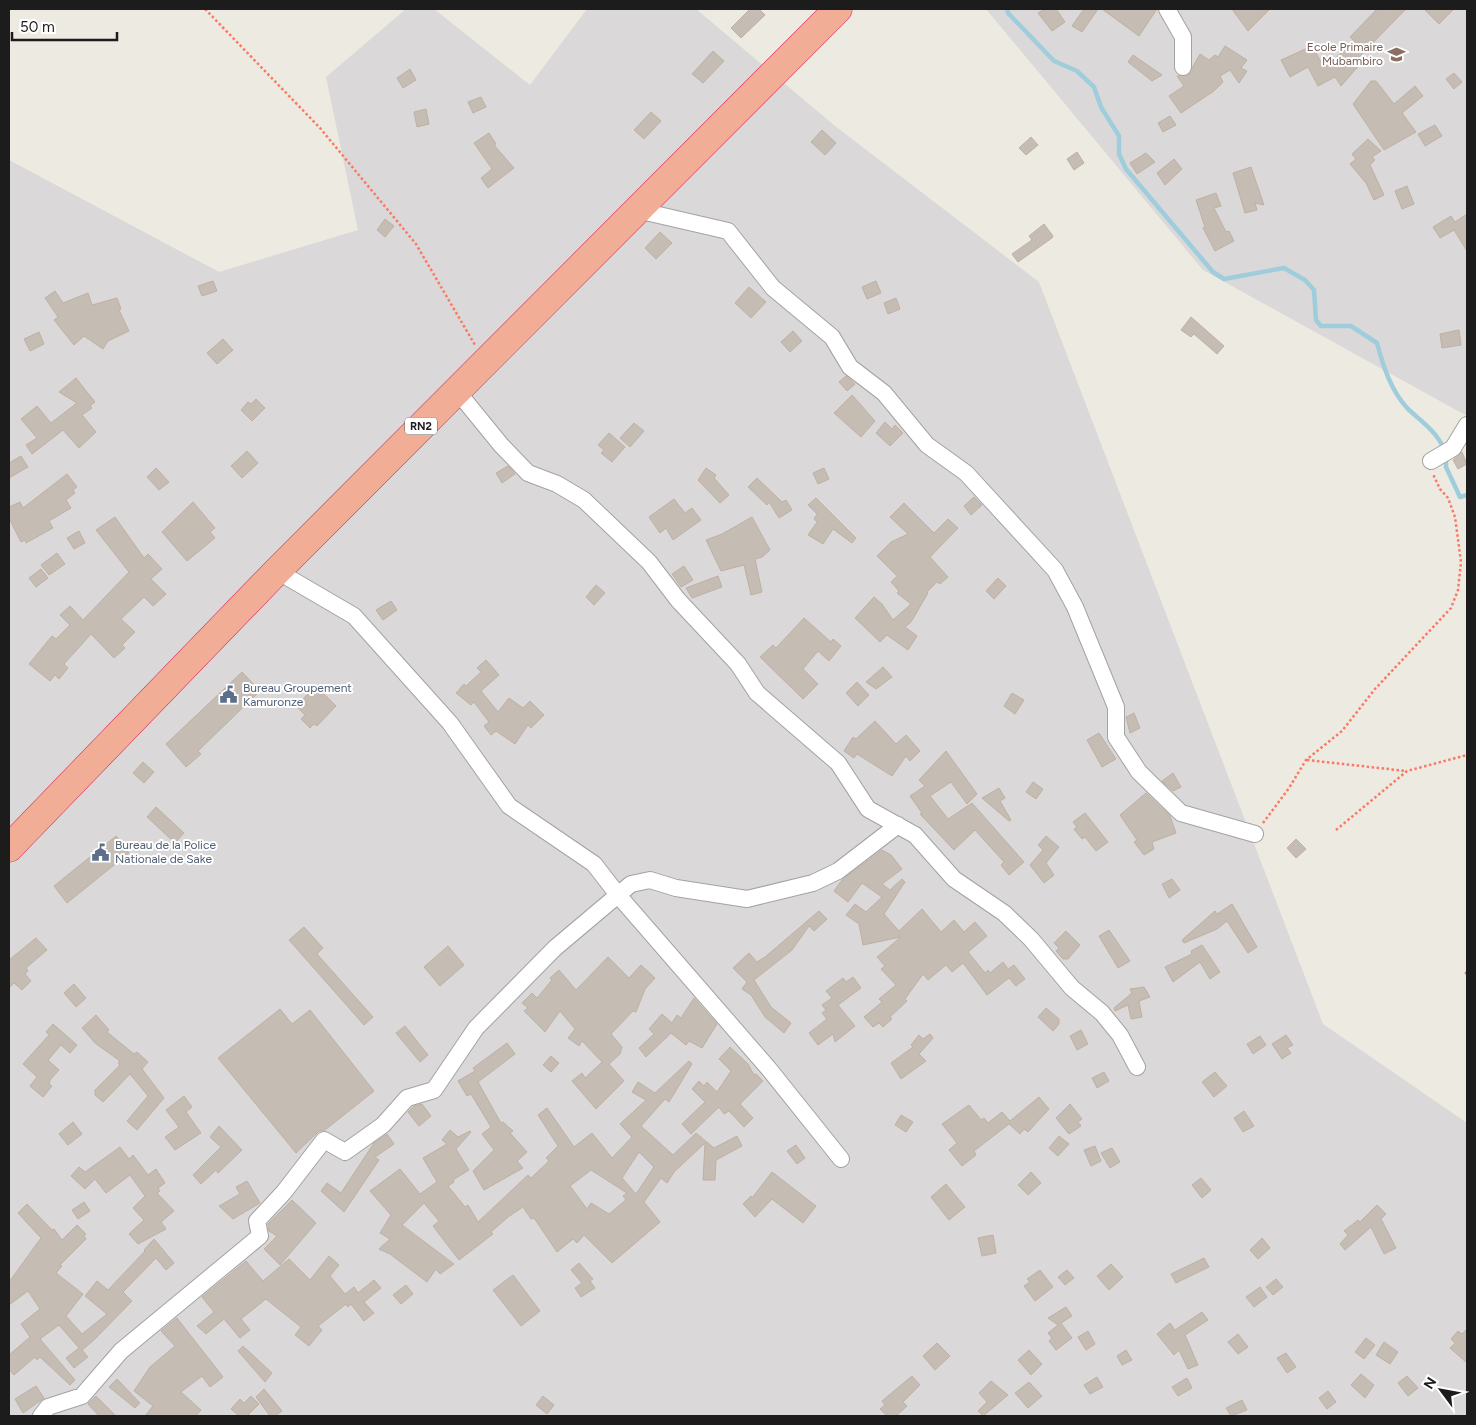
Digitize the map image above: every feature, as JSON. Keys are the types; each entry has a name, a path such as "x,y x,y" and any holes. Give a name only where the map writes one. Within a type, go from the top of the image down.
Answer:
{"highway":[{"name":"RN2","path":"9,848 277,571 838,9"}],"street":[{"path":"1167,9 1184,37 1183,67"},
{"path":"637,210 728,231 772,288 832,337 850,367 884,392 927,445 966,473 1055,570 1075,607 1116,707 1116,737 1139,772 1181,813 1255,834"},
{"path":"456,391 501,445 528,473 557,484 584,500 649,562 678,600 738,664 757,693 838,763 868,809 915,835 954,879 1004,913 1031,939 1072,988 1102,1013 1120,1035 1137,1067"},
{"path":"1431,461 1454,448 1467,425"},
{"path":"277,571 354,616 450,723 509,806 594,864 618,895 769,1069 841,1160"},
{"path":"41,1416 48,1406 82,1396 122,1351 260,1236 257,1221 284,1192 324,1140 345,1152 383,1125 407,1098 434,1090 476,1028 555,948 631,884 650,880 676,888 747,899 814,883 838,871 898,825"}],"path":[{"path":"204,9 320,128 416,244 485,363"},
{"path":"1255,834 1289,788 1306,760 1342,731 1375,689 1451,608 1458,590 1461,562 1455,517 1448,498 1433,476 1431,461"},
{"path":"1306,760 1407,771 1467,755"},
{"path":"1336,830 1407,771"}],"shaded area":[{"path":"406,9 434,9 530,85 587,9 696,9 835,126 1039,282 1323,1024 1467,1123 1467,1416 9,1416 9,160 219,272 358,230 326,77"},
{"path":"986,9 1467,9 1467,416 1203,270"}],"building":[{"path":"750,9 759,9 765,15 741,38 731,28"},
{"path":"1045,9 1056,9 1065,22 1052,31 1038,13"},
{"path":"1084,9 1098,9 1082,32 1072,26"},
{"path":"1102,9 1157,9 1139,36"},
{"path":"1232,9 1270,9 1248,31"},
{"path":"1377,9 1406,9 1358,58 1362,62 1341,86 1335,77 1318,86 1308,67 1290,77 1281,60 1312,46 1324,67 1355,42 1350,37"},
{"path":"1424,9 1454,9 1439,24"},
{"path":"1225,46 1247,60 1241,68 1247,71 1239,83 1230,70 1220,76 1223,82 1214,91 1181,113 1169,96 1184,86 1177,76 1188,75 1200,54 1209,60 1215,55 1218,57"},
{"path":"713,51 724,61 703,83 692,74"},
{"path":"1133,55 1162,75 1152,81 1128,62"},
{"path":"410,69 416,80 403,88 397,78"},
{"path":"1454,73 1462,82 1454,89 1446,79"},
{"path":"1371,81 1376,81 1394,104 1415,86 1423,96 1402,113 1416,132 1384,150 1353,104"},
{"path":"481,97 486,107 473,113 468,102"},
{"path":"426,109 429,124 417,127 414,112"},
{"path":"651,112 661,121 644,139 634,130"},
{"path":"1170,116 1176,125 1163,132 1158,123"},
{"path":"1435,125 1442,136 1425,146 1418,134"},
{"path":"822,130 836,143 825,155 811,142"},
{"path":"489,133 496,144 494,145 514,168 488,188 481,178 492,169 474,143"},
{"path":"1031,137 1038,145 1026,155 1019,148"},
{"path":"1368,139 1381,151 1372,157 1375,160 1370,165 1384,195 1374,200 1366,183 1350,164 1356,159 1352,154"},
{"path":"1077,152 1084,163 1074,170 1067,159"},
{"path":"1146,153 1155,162 1137,174 1130,163"},
{"path":"1174,159 1182,169 1165,185 1157,173"},
{"path":"1251,167 1264,205 1255,203 1257,210 1245,213 1233,173"},
{"path":"1407,186 1414,204 1402,209 1395,191"},
{"path":"1216,193 1221,206 1214,208 1226,232 1229,231 1234,241 1215,251 1203,228 1205,227 1196,200"},
{"path":"1467,214 1467,251 1454,230 1440,238 1433,227 1451,216 1455,222"},
{"path":"385,219 394,226 385,237 377,230"},
{"path":"1044,224 1053,236 1052,238 1018,262 1012,254 1032,240 1029,236"},
{"path":"660,232 672,243 656,259 645,248"},
{"path":"213,281 217,291 202,296 198,286"},
{"path":"876,281 881,293 867,299 862,287"},
{"path":"749,287 766,302 751,318 735,303"},
{"path":"55,291 63,303 88,293 92,305 117,298 121,309 119,310 129,331 108,341 103,349 84,336 74,345 54,320 58,317 45,298"},
{"path":"896,298 900,309 888,314 884,303"},
{"path":"1191,317 1224,346 1217,354 1194,334 1191,337 1181,330"},
{"path":"1459,330 1461,345 1442,348 1440,334"},
{"path":"793,331 802,341 790,352 781,342"},
{"path":"39,332 44,344 30,351 24,339"},
{"path":"223,339 233,350 217,364 207,353"},
{"path":"846,376 855,384 847,391 839,382"},
{"path":"76,378 95,402 90,406 92,408 82,415 96,432 79,448 63,430 32,454 26,445 37,438 21,419 37,406 51,423 77,403 59,392"},
{"path":"852,395 875,421 861,437 834,413"},
{"path":"256,399 265,408 252,421 241,410 248,402 251,404"},
{"path":"885,422 892,429 895,425 903,433 890,446 876,433"},
{"path":"634,423 644,431 630,447 620,438"},
{"path":"609,433 625,447 612,462 601,453 604,450 598,445"},
{"path":"247,451 258,463 242,478 231,466"},
{"path":"1462,452 1467,464 1458,469 1453,460"},
{"path":"21,456 28,467 9,478 9,463"},
{"path":"508,466 515,474 502,483 496,473"},
{"path":"156,468 169,482 159,490 147,477"},
{"path":"706,468 716,475 714,478 729,495 720,503 698,480"},
{"path":"824,468 829,479 818,484 813,473"},
{"path":"67,474 77,487 73,490 75,493 66,500 71,508 49,521 53,528 26,543 25,540 21,542 9,518 9,507 20,502 23,508"},
{"path":"757,478 782,502 786,500 792,510 779,518 769,502 767,505 748,487"},
{"path":"974,497 982,505 971,515 964,506"},
{"path":"816,498 856,538 852,543 833,529 823,544 808,535 817,522 814,519 817,514 808,505"},
{"path":"674,499 685,513 692,508 701,520 673,540 666,528 660,533 649,517"},
{"path":"193,502 215,528 210,532 215,538 187,561 162,532"},
{"path":"904,503 934,533 948,519 958,528 930,557 948,577 940,584 937,582 927,592 911,622 905,627 917,636 908,650 887,635 880,642 855,618 874,597 882,604 893,620 911,604 897,593 899,591 891,582 897,576 877,556 891,542 908,534 890,517"},
{"path":"115,517 144,558 148,554 162,569 151,579 166,594 153,606 144,597 121,619 135,632 122,645 125,648 114,658 91,634 64,664 68,668 59,679 55,675 50,681 29,664 52,636 56,639 70,625 60,615 70,606 83,620 129,572 96,530"},
{"path":"752,517 770,550 762,557 755,559 762,592 751,595 744,565 721,571 706,540 722,534"},
{"path":"79,531 85,543 74,549 67,538"},
{"path":"57,553 65,564 49,575 41,565"},
{"path":"684,566 693,580 681,587 672,574"},
{"path":"41,569 48,578 36,587 29,578"},
{"path":"718,576 722,587 692,598 686,588"},
{"path":"998,578 1006,586 994,599 986,591"},
{"path":"596,585 605,593 594,605 586,597"},
{"path":"391,601 397,610 383,620 376,610"},
{"path":"804,618 831,642 833,639 841,646 829,661 818,651 803,669 818,684 803,699 760,657 773,645 776,648"},
{"path":"486,660 499,675 481,691 498,712 509,698 523,708 530,701 544,715 531,728 528,725 515,744 496,731 491,735 484,726 489,722 474,702 471,705 456,693 464,684 466,686 481,672 477,668"},
{"path":"883,667 892,677 876,689 866,682"},
{"path":"242,672 260,691 198,751 201,754 186,767 166,744"},
{"path":"857,682 869,695 858,706 846,693"},
{"path":"316,686 336,706 317,726 314,724 310,728 301,719 305,715 296,706"},
{"path":"1012,693 1024,700 1015,714 1004,706"},
{"path":"1134,713 1140,728 1130,733 1126,717"},
{"path":"875,721 896,744 906,735 920,751 910,761 906,756 892,776 857,754 854,758 844,751 853,737 856,739"},
{"path":"1099,733 1116,759 1102,767 1087,740"},
{"path":"946,751 977,794 967,804 951,782 930,796 948,819 972,803 1024,862 1009,875 1001,865 1004,862 975,830 954,850 920,814 922,813 910,796 925,786 919,780"},
{"path":"143,762 154,772 144,783 133,773"},
{"path":"1173,773 1181,787 1173,791 1162,781"},
{"path":"1033,782 1043,789 1036,799 1026,792"},
{"path":"999,788 1005,798 1000,801 1011,820 1009,821 982,798"},
{"path":"1146,793 1170,816 1176,833 1152,842 1154,849 1144,855 1134,842 1137,840 1120,815"},
{"path":"156,807 184,833 175,843 147,817"},
{"path":"1085,813 1108,842 1096,851 1085,837 1082,839 1074,829 1077,827 1073,822"},
{"path":"116,836 129,853 67,903 54,886"},
{"path":"1046,836 1059,847 1046,863 1054,875 1044,883 1030,865 1043,850 1038,845"},
{"path":"1296,839 1306,849 1296,858 1287,848"},
{"path":"882,850 891,855 902,869 882,884 890,890 902,879 905,882 884,914 899,931 922,909 941,932 954,920 964,932 975,922 987,936 968,952 985,973 988,970 990,973 1003,962 1008,969 1014,965 1025,979 1016,986 1009,978 987,995 963,963 952,972 946,965 928,980 923,974 905,999 907,1001 890,1017 892,1019 883,1027 879,1023 873,1027 864,1017 882,1002 879,999 896,985 881,969 885,966 877,957 901,937 863,945 859,924 846,915 855,904 866,912 882,897 862,883 848,902 834,891 842,880"},
{"path":"1172,879 1180,890 1169,898 1162,884"},
{"path":"1232,904 1257,947 1248,953 1227,921 1217,929 1184,943 1182,940 1215,911 1217,914"},
{"path":"819,911 827,919 814,931 809,926 792,950 754,980 771,1007 791,1023 784,1033 765,1017 751,995 742,989 747,982 733,968 749,953 757,962 765,957"},
{"path":"304,927 323,948 317,954 373,1017 364,1025 289,940"},
{"path":"1109,930 1130,961 1118,968 1099,936"},
{"path":"1066,931 1080,945 1068,959 1063,959 1056,951 1059,948 1054,943"},
{"path":"36,938 47,950 26,968 28,971 25,974 31,981 22,990 14,983 9,988 9,960"},
{"path":"1202,945 1220,972 1210,979 1200,962 1173,982 1165,967 1192,954 1191,951"},
{"path":"448,946 464,965 440,986 424,967"},
{"path":"608,957 629,978 641,965 655,978 645,989 636,1012 633,1011 611,1034 622,1047 620,1054 609,1064 624,1081 596,1109 572,1081 582,1073 585,1078 602,1062 582,1041 579,1046 568,1038 575,1029 560,1011 545,1032 524,1011 528,1008 522,1003 532,993 537,998 552,980 550,978 559,970 576,990"},
{"path":"853,977 861,988 838,1005 855,1026 835,1042 833,1034 818,1045 809,1033 827,1019 822,1013 826,1010 822,1005 832,998 826,991 843,978 846,982"},
{"path":"74,984 86,998 76,1007 64,993"},
{"path":"1144,987 1150,997 1139,1001 1142,1017 1131,1019 1128,1005 1115,1011 1114,1008 1132,993 1130,989"},
{"path":"694,998 717,1024 702,1048 689,1041 686,1045 671,1033 646,1057 639,1048 654,1034 649,1029 662,1014 672,1023 677,1015 681,1018"},
{"path":"1046,1008 1059,1019 1059,1024 1053,1031 1038,1017"},
{"path":"280,1009 292,1024 310,1010 374,1091 325,1130 319,1131 296,1153 218,1058"},
{"path":"96,1015 109,1030 107,1032 134,1054 137,1052 148,1062 142,1069 164,1098 137,1130 127,1121 148,1096 130,1074 103,1102 95,1095 95,1090 120,1065 118,1063 120,1061 95,1043 82,1028"},
{"path":"53,1024 77,1045 70,1053 61,1045 48,1060 59,1070 50,1080 49,1084 52,1086 43,1097 30,1086 37,1077 23,1064 49,1035 46,1032"},
{"path":"405,1026 428,1055 420,1062 396,1033"},
{"path":"1081,1030 1088,1044 1077,1050 1070,1036"},
{"path":"930,1034 933,1038 919,1054 926,1061 901,1079 891,1063 913,1047 911,1045 919,1035 923,1039"},
{"path":"1286,1035 1293,1045 1287,1048 1291,1053 1282,1059 1272,1044"},
{"path":"1260,1036 1266,1045 1253,1054 1247,1044"},
{"path":"507,1043 515,1054 478,1082 501,1123 503,1122 513,1131 510,1133 527,1152 517,1161 523,1168 484,1190 473,1171 494,1150 482,1134 491,1127 471,1094 467,1096 458,1081 475,1071 473,1068"},
{"path":"730,1047 748,1064 754,1075 756,1074 763,1081 740,1104 753,1118 744,1127 729,1111 724,1114 719,1107 691,1134 682,1124 705,1102 692,1089 699,1081 704,1086 707,1082 717,1092 731,1071 719,1059"},
{"path":"551,1056 559,1063 551,1072 543,1065"},
{"path":"689,1061 692,1064 669,1102 665,1099 641,1126 673,1155 696,1133 714,1148 737,1136 742,1146 716,1160 715,1180 703,1180 705,1143 674,1172 667,1183 661,1178 644,1202 660,1222 612,1263 584,1235 577,1243 573,1239 557,1252 534,1218 531,1219 523,1207 508,1217 491,1232 493,1234 459,1260 433,1226 439,1221 424,1203 402,1225 454,1264 440,1274 436,1269 427,1282 390,1254 379,1249 390,1239 380,1233 391,1215 370,1191 400,1169 420,1194 437,1182 423,1158 447,1144 442,1140 450,1130 458,1137 471,1132 456,1149 469,1170 453,1180 454,1182 448,1186 465,1207 468,1205 478,1222 528,1175 531,1178 549,1161 546,1158 558,1146 538,1115 547,1108 574,1147 592,1133 612,1158 632,1137 620,1124 646,1100 632,1092 638,1082 655,1093","holes":["639,1152 654,1167 636,1194 622,1178","591,1170 627,1193 623,1196 626,1200 609,1214 591,1203 587,1209 570,1186"]},
{"path":"1104,1072 1109,1081 1097,1088 1092,1078"},
{"path":"1215,1072 1227,1086 1214,1097 1202,1082"},
{"path":"184,1096 192,1107 186,1112 201,1133 175,1150 165,1137 179,1127 166,1110"},
{"path":"1039,1097 1049,1109 1028,1132 1024,1129 1020,1134 1009,1124 974,1151 976,1155 962,1166 949,1150 957,1143 942,1124 969,1105 981,1120 984,1118 988,1123 1002,1112 1010,1121"},
{"path":"422,1104 431,1116 419,1126 408,1112 414,1106"},
{"path":"1070,1104 1082,1119 1078,1122 1081,1126 1069,1134 1056,1118"},
{"path":"1244,1111 1254,1126 1243,1132 1234,1118"},
{"path":"901,1115 913,1122 906,1132 895,1125"},
{"path":"73,1122 82,1134 68,1145 59,1134"},
{"path":"219,1126 242,1150 218,1173 216,1170 201,1184 193,1175 221,1147 210,1137"},
{"path":"387,1134 394,1144 375,1157 379,1160 344,1212 321,1191 327,1183 341,1193 374,1143"},
{"path":"1059,1136 1069,1144 1058,1156 1049,1148"},
{"path":"796,1145 805,1158 797,1164 787,1151"},
{"path":"1095,1146 1101,1161 1091,1166 1084,1150"},
{"path":"120,1147 129,1159 133,1155 148,1175 156,1169 165,1183 158,1188 160,1191 157,1193 174,1211 161,1222 166,1229 138,1244 129,1234 144,1220 133,1208 145,1196 130,1175 106,1193 95,1179 85,1189 71,1176 79,1167 85,1172"},
{"path":"1112,1148 1120,1162 1110,1168 1101,1153"},
{"path":"772,1172 816,1206 803,1223 772,1199 755,1217 743,1204 751,1196 752,1198"},
{"path":"1031,1172 1041,1183 1028,1195 1018,1185"},
{"path":"1201,1178 1211,1190 1202,1198 1192,1185"},
{"path":"247,1181 260,1203 233,1219 219,1206 240,1194 236,1187"},
{"path":"946,1184 965,1207 949,1220 931,1197"},
{"path":"292,1200 316,1223 280,1265 264,1249 277,1236 269,1231 268,1224"},
{"path":"84,1202 90,1211 78,1219 72,1210"},
{"path":"27,1204 52,1230 54,1229 62,1240 77,1225 86,1234 84,1236 86,1239 60,1265 62,1266 56,1273 83,1294 66,1316 82,1334 107,1314 85,1296 97,1281 108,1290 154,1239 174,1263 166,1270 156,1258 123,1292 132,1301 82,1350 88,1357 74,1368 66,1358 79,1348 59,1325 40,1339 75,1380 70,1385 40,1357 37,1360 35,1357 14,1375 9,1370 9,1355 30,1337 21,1324 40,1309 28,1291 9,1305 9,1282 41,1238 18,1213"},
{"path":"1377,1205 1386,1214 1381,1219 1396,1248 1384,1254 1371,1227 1345,1250 1340,1244 1348,1235 1344,1231 1358,1220 1360,1222"},
{"path":"993,1235 996,1253 982,1256 978,1238"},
{"path":"1262,1238 1270,1248 1258,1259 1250,1250"},
{"path":"329,1256 339,1265 330,1276 345,1294 354,1287 358,1293 374,1280 381,1288 364,1302 374,1313 364,1321 351,1304 348,1307 346,1304 318,1326 322,1330 309,1346 295,1335 301,1327 266,1299 241,1319 250,1330 240,1338 224,1319 206,1334 197,1326 214,1312 202,1297 246,1261 263,1281 289,1259 310,1280"},
{"path":"1204,1258 1209,1267 1176,1283 1171,1274"},
{"path":"579,1263 593,1279 590,1281 595,1288 581,1297 575,1288 582,1283 571,1270"},
{"path":"1111,1264 1123,1277 1109,1290 1097,1276"},
{"path":"1040,1270 1053,1287 1035,1301 1024,1286 1030,1282 1027,1279"},
{"path":"1067,1270 1074,1278 1065,1285 1058,1277"},
{"path":"513,1275 540,1311 521,1326 493,1290"},
{"path":"1276,1279 1283,1287 1273,1295 1266,1287"},
{"path":"406,1285 413,1294 401,1304 393,1295"},
{"path":"1260,1287 1267,1297 1254,1307 1246,1297"},
{"path":"1066,1307 1072,1316 1061,1323 1072,1338 1056,1350 1049,1341 1052,1338 1048,1333 1058,1325 1048,1318"},
{"path":"1202,1312 1208,1320 1185,1335 1198,1365 1188,1369 1179,1350 1174,1355 1157,1334 1170,1323 1175,1330"},
{"path":"177,1318 223,1377 210,1387 202,1376 181,1392 201,1410 196,1416 145,1416 153,1406 134,1391 150,1367 175,1346 161,1331"},
{"path":"1467,1329 1467,1363 1450,1348 1455,1343 1451,1339 1458,1331 1462,1334"},
{"path":"1088,1331 1095,1344 1086,1350 1078,1337"},
{"path":"1238,1334 1248,1347 1238,1354 1228,1342"},
{"path":"1366,1338 1375,1345 1364,1359 1355,1352"},
{"path":"1384,1342 1398,1352 1390,1364 1376,1355"},
{"path":"937,1343 950,1356 935,1370 923,1356"},
{"path":"243,1346 272,1373 265,1382 238,1351"},
{"path":"1029,1350 1042,1364 1031,1375 1018,1360"},
{"path":"1126,1350 1132,1360 1122,1365 1117,1356"},
{"path":"1286,1353 1296,1367 1287,1373 1277,1358"},
{"path":"1361,1374 1374,1385 1365,1398 1351,1385"},
{"path":"912,1376 920,1385 903,1402 907,1406 896,1416 887,1416 880,1409 885,1405 882,1401"},
{"path":"1407,1376 1418,1388 1408,1396 1398,1383"},
{"path":"1097,1377 1103,1387 1090,1394 1084,1385"},
{"path":"1187,1378 1192,1388 1178,1396 1172,1387"},
{"path":"117,1379 140,1403 135,1408 109,1387"},
{"path":"991,1381 1008,1395 983,1416 978,1411 987,1402 979,1393"},
{"path":"1029,1382 1042,1396 1028,1408 1015,1393"},
{"path":"36,1386 44,1398 23,1413 15,1399"},
{"path":"264,1389 282,1411 275,1416 270,1416 256,1397"},
{"path":"1328,1391 1336,1402 1327,1409 1319,1398"},
{"path":"96,1396 116,1416 99,1416 88,1404"},
{"path":"251,1396 259,1404 247,1416 239,1416 231,1409 240,1399 244,1403"},
{"path":"543,1396 554,1405 547,1414 536,1405"},
{"path":"1242,1400 1247,1410 1231,1416 1226,1408"}],"waterway":[{"path":"1007,9 1008,13 1054,61 1077,71 1094,87 1101,107 1119,136 1119,154 1126,169 1213,272 1224,279 1284,268 1305,280 1314,290 1316,320 1321,326 1351,326 1377,343 1392,386 1402,402 1433,432 1444,449"},
{"path":"1446,456 1446,467 1460,497 1467,495"}],"place":[{"name":"Ecole Primaire Mubambiro","path":"1397,54"},
{"name":"Bureau Groupement Kamuronze","path":"229,695"},
{"name":"Bureau de la Police Nationale de Sake","path":"101,852"}]}
